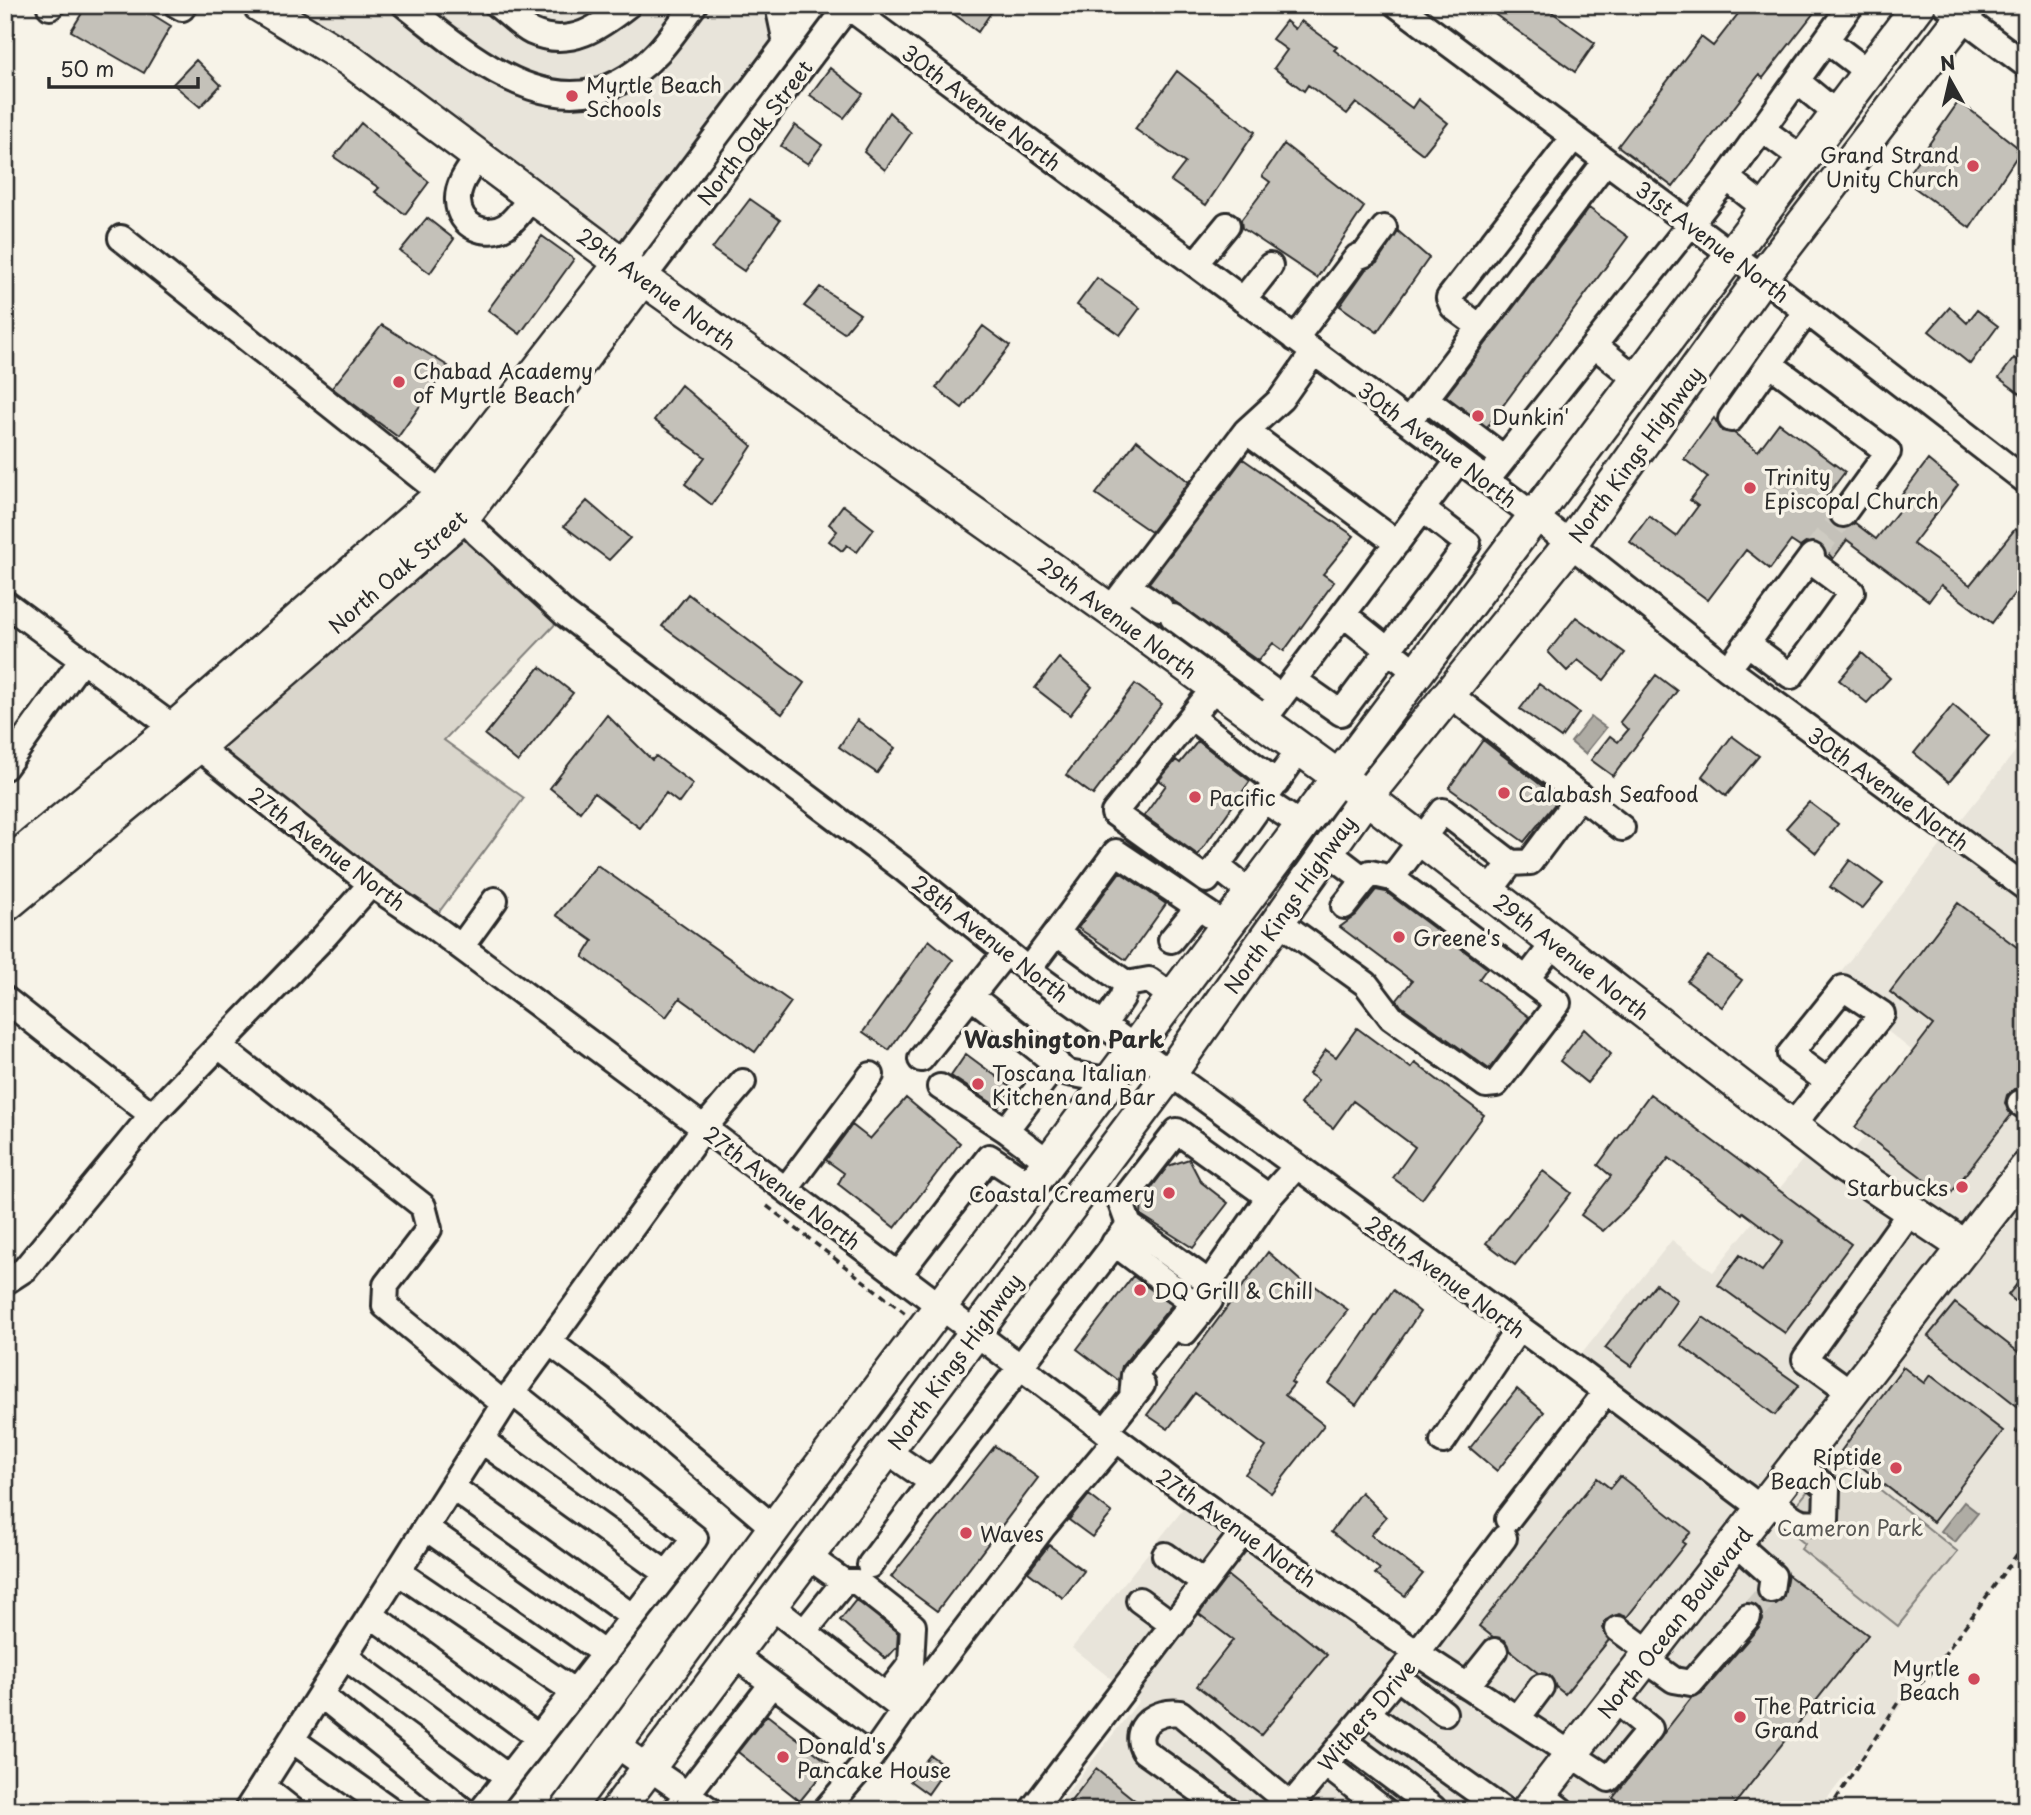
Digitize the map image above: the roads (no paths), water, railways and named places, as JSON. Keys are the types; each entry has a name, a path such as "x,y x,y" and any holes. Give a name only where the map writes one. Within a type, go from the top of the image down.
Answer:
{"main road":[{"name":"29th Avenue North","path":"259,5 348,59 632,270 1119,598 1215,687 1366,797 1842,1165 1965,1247"},
{"name":"North Kings Highway","path":"567,1810 774,1528 1919,5"},
{"name":"North Kings Highway","path":"617,1810 1169,1075 1366,797 1572,543 1762,277 1960,9"},
{"name":"North Oak Street","path":"5,906 186,737 453,505 632,270"},
{"name":"North Oak Street","path":"9,859 186,737"},
{"name":"North Ocean Boulevard","path":"1543,1804 1571,1755 1646,1654 1766,1504 2026,1168"}],"street":[{"path":"177,5 182,8 184,5"},
{"path":"405,5 458,48 500,76 550,92 587,96 620,81 657,54 694,5"},
{"path":"497,5 533,32 567,38 596,31 628,5"},
{"path":"778,5 786,43"},
{"name":"North Oak Street","path":"632,270 786,43 815,5"},
{"name":"31st Avenue North","path":"1396,5 1732,254 2026,481"},
{"path":"1487,480 1691,225 1851,5"},
{"name":"North Oak Street","path":"632,270 848,6"},
{"name":"30th Avenue North","path":"848,6 1572,543 1728,669 2026,888"},
{"path":"1960,9 2026,65"},
{"path":"1826,40 1868,72"},
{"path":"1797,81 1838,114"},
{"path":"1762,130 1803,159"},
{"path":"1480,327 1453,307 1449,298 1574,137"},
{"path":"478,156 462,181 458,201 461,214 472,229 484,232 504,228 532,197"},
{"path":"1408,422 1606,161"},
{"path":"1727,178 1766,209"},
{"path":"1195,264 1227,225"},
{"path":"1384,228 1365,254 1357,257 1305,345 1281,399 1246,431 1119,598 1166,613 1288,688 1341,713 1468,544 1422,509"},
{"name":"28th Avenue North","path":"121,237 453,505 478,534 565,614 905,870 1028,970 1518,1329 1766,1504 1808,1525 1826,1520 1827,1489 1797,1464"},
{"path":"1243,300 1270,266"},
{"path":"1731,419 1807,312"},
{"path":"1594,345 1638,380"},
{"path":"1770,365 1888,452 1843,514"},
{"path":"1426,399 1504,458"},
{"path":"1246,431 1397,543"},
{"path":"1262,722 1460,460"},
{"path":"1728,669 1747,643 1810,558 1852,592 1791,676 1747,643"},
{"name":"27th Avenue North","path":"5,603 186,737 371,884 461,947 943,1306 1111,1436 1417,1653 1609,1779 1650,1729 1613,1698"},
{"path":"1343,614 1418,674"},
{"path":"5,767 82,660"},
{"path":"1215,687 1114,813 1207,880 1300,749"},
{"path":"1449,694 1622,828"},
{"path":"1191,717 1303,826"},
{"path":"1392,878 1443,810 1511,863 1530,862 1580,795"},
{"path":"1327,851 1365,880"},
{"path":"1028,970 1116,852 1228,927"},
{"path":"1489,892 1511,863"},
{"path":"1218,867 1252,894"},
{"path":"1278,921 1366,984 1391,1017 1486,1085 1496,1084 1558,1003 1392,878 1370,873 1344,906"},
{"path":"5,1282 25,1269 152,1115 371,884"},
{"path":"461,947 495,900"},
{"path":"1171,940 1198,907"},
{"path":"1056,933 1127,984 1149,980 1174,998"},
{"path":"1526,980 1555,943"},
{"path":"921,1059 1006,952"},
{"path":"1104,1024 1122,998 1127,984"},
{"path":"971,996 1068,1073 1112,1081"},
{"path":"5,999 152,1115"},
{"path":"219,1046 424,1206 429,1229 386,1285 385,1307 695,1538 482,1810"},
{"path":"1006,1130 1057,1063"},
{"path":"786,1189 870,1075"},
{"path":"247,1810 508,1398 704,1128 743,1082"},
{"path":"1792,1126 1828,1082"},
{"path":"940,1087 1006,1130 1042,1175"},
{"path":"1135,1119 1168,1143"},
{"path":"870,1564 1121,1234 1121,1203 1177,1131 1269,1197"},
{"path":"899,1274 989,1157 1042,1175"},
{"path":"895,1703 1044,1526 1111,1436 1132,1398 1210,1301 1209,1283 1269,1197 1296,1167"},
{"path":"1091,1177 1124,1200"},
{"path":"1852,1393 1805,1359 1912,1211"},
{"path":"1121,1234 1209,1283"},
{"path":"1121,1234 1187,1298 1188,1309 1134,1375 1132,1398"},
{"path":"1443,1441 1518,1329"},
{"path":"549,1342 599,1379 774,1528"},
{"name":"Withers Drive","path":"1289,1807 1417,1653 1606,1392"},
{"path":"481,1440 667,1574"},
{"path":"887,1451 932,1482"},
{"path":"452,1486 634,1617"},
{"path":"426,1528 604,1654"},
{"path":"1032,1810 1243,1532"},
{"path":"1735,1542 1773,1576 1771,1590"},
{"path":"1165,1555 1204,1583"},
{"path":"809,1557 844,1582 857,1582 913,1626 911,1664 871,1757 825,1810"},
{"path":"398,1572 575,1692"},
{"path":"804,1632 844,1582"},
{"path":"1139,1600 1172,1625"},
{"path":"771,1606 895,1703"},
{"path":"371,1615 539,1738"},
{"path":"1618,1629 1674,1680 1691,1683 1748,1617"},
{"path":"1467,1686 1495,1651"},
{"path":"734,1655 871,1757"},
{"path":"345,1657 508,1777"},
{"path":"1397,1677 1444,1713"},
{"path":"681,1801 772,1684"},
{"path":"1517,1719 1541,1686"},
{"path":"321,1695 463,1810"},
{"path":"1227,1810 1144,1751 1139,1742 1141,1733 1155,1715 1167,1711 1180,1713 1289,1807"},
{"path":"1367,1713 1503,1810"},
{"path":"292,1740 391,1810"},
{"path":"1344,1741 1433,1808"},
{"path":"616,1745 650,1766 681,1801 710,1810"},
{"path":"1325,1764 1384,1810"},
{"path":"263,1787 292,1810"}],"tunnel":[{"path":"1812,556 1843,514"},
{"path":"1748,1617 1771,1590"}],"place":[{"name":"Myrtle Beach Schools","path":"572,96"},
{"name":"Grand Strand Unity Church","path":"1973,166"},
{"name":"Chabad Academy of Myrtle Beach","path":"399,382"},
{"name":"Dunkin'","path":"1478,416"},
{"name":"Trinity Episcopal Church","path":"1750,488"},
{"name":"Calabash Seafood","path":"1504,793"},
{"name":"Pacific","path":"1195,797"},
{"name":"Greene's","path":"1399,937"},
{"name":"Toscana Italian Kitchen and Bar","path":"978,1084"},
{"name":"Starbucks","path":"1962,1187"},
{"name":"Coastal Creamery","path":"1169,1193"},
{"name":"DQ Grill & Chill","path":"1140,1290"},
{"name":"Riptide Beach Club","path":"1896,1468"},
{"name":"Waves","path":"966,1533"},
{"name":"Myrtle Beach","path":"1974,1679"},
{"name":"The Patricia Grand","path":"1740,1717"},
{"name":"Donald's Pancake House","path":"783,1757"}],"district":[{"name":"Washington Park","path":"1064,1038"}],"park label":[{"name":"Cameron Park","path":"1850,1527"}]}
